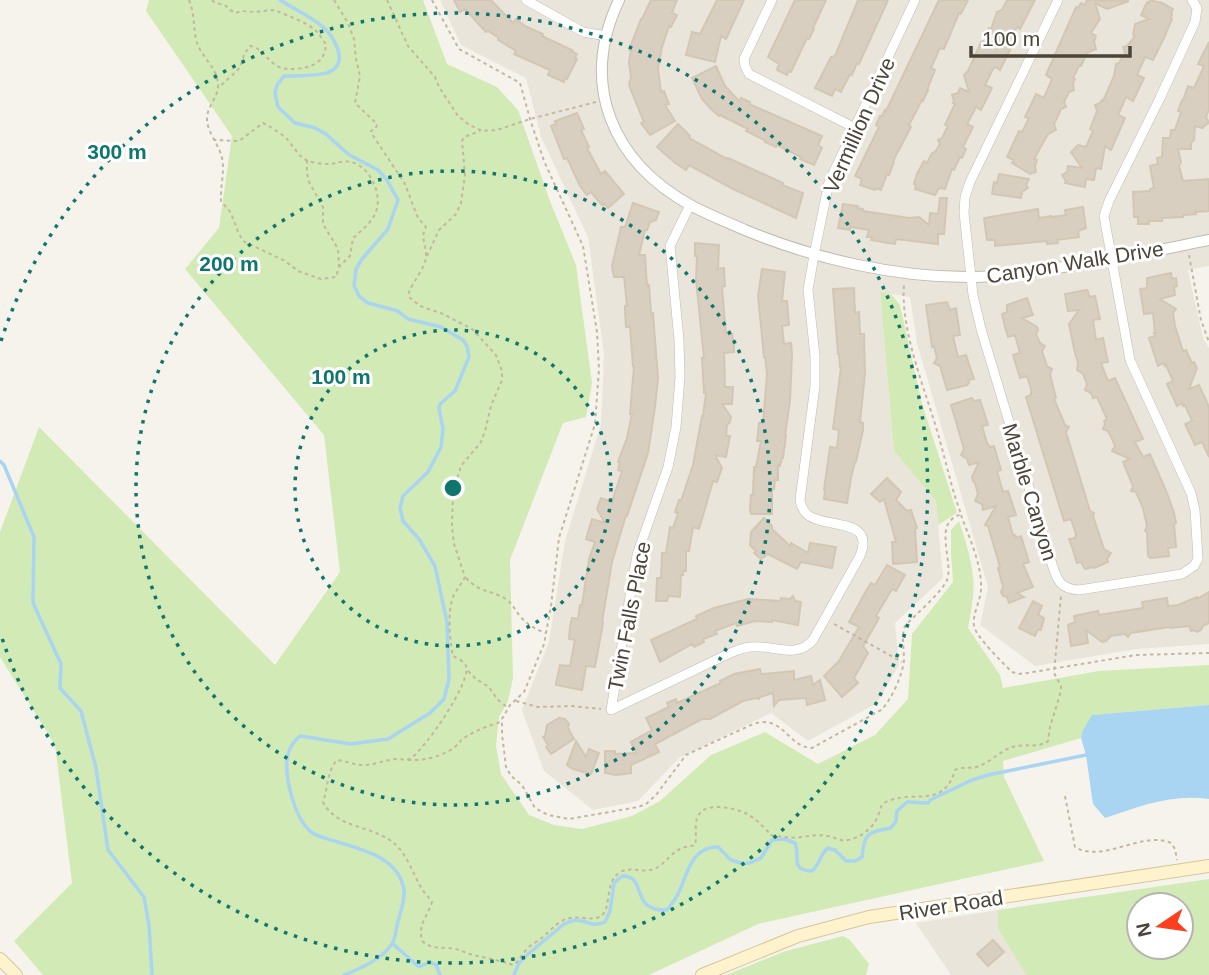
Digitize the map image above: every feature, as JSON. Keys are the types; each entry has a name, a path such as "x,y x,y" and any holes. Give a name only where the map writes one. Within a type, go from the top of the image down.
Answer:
{"main road":[{"name":"River Road","path":"702,975 798,936 869,918 1209,866"},
{"path":"0,959 16,975"}],"street":[{"path":"526,0 583,32 606,36"},
{"name":"Canyon Walk Drive","path":"619,0 609,21 602,57 604,100 614,128 627,150 656,181 690,205 769,240 814,255 861,265 971,277 1032,272 1209,240"},
{"path":"772,0 744,59 746,70 749,74 855,128"},
{"name":"Vermillion Drive","path":"814,255 829,182 915,0"},
{"name":"Marble Canyon","path":"1058,0 967,190 964,212 971,277 981,329 1056,576 1068,589 1079,590 1182,574 1198,559 1195,510 1191,493 1130,360 1111,259"},
{"path":"1111,259 1105,209 1195,23 1197,8 1192,0"},
{"name":"Twin Falls Place","path":"611,710 637,555 668,467 677,427 680,365 670,246 690,205"},
{"name":"Twin Falls Place","path":"611,710 743,648 757,646 793,651 801,649 813,640 860,556 864,545 863,536 857,530 809,516 800,500 815,386 815,356 808,297 814,255"}],"path":[{"path":"189,0 197,41 215,69 218,89"},
{"path":"212,0 234,12 277,11 313,28 326,44 317,64 292,69 279,67 256,46 250,46 244,52 239,69 218,89 207,114 209,126 222,156 221,201 231,213 243,241 285,261 298,271 321,279 336,277 339,267 338,249 323,225 323,207 310,182 307,160"},
{"path":"334,0 354,39 360,76 355,103 377,124 371,131 372,134 405,184 418,218 426,227 423,233 426,255 424,263"},
{"path":"387,0 408,46 435,78 458,116 482,131"},
{"path":"432,0 458,50 520,83 544,161 583,246 594,310 598,355 595,424 559,538 541,653 524,692 508,708 502,721 507,771 522,785 535,808 560,818 578,818 642,806 656,795 686,755 758,722 773,723 802,747 809,749 819,746 884,708 902,672 905,626 947,580 947,527 951,520 961,514"},
{"path":"546,634 523,620 507,600 484,592 465,577 453,536 453,492 461,466 481,442 502,380 502,371 496,355 472,329 420,306 409,297 412,285 439,230 456,214 461,203 465,175 462,141 464,136 497,130 604,100"},
{"path":"214,140 239,141 263,123 286,138 307,160 331,164 347,161 357,164 370,177 378,197 375,214 353,238 350,256 339,267"},
{"path":"1187,245 1201,320 1209,342"},
{"path":"906,272 905,315 911,342 951,486 981,580 981,595 974,624 977,632 1015,674 1136,655 1209,653"},
{"path":"465,577 453,598 450,610 453,656 461,660 466,669 489,687 497,699 508,708"},
{"path":"502,721 462,739 455,747 442,754 417,760 395,759 364,765 337,760 333,763 323,802 341,820 379,833 398,846 432,902 420,926 422,941 428,946 458,949 513,965 520,961 526,950 562,920 602,916 606,912 610,886 620,872 631,869 651,870 659,867 681,848 695,845 697,820 707,808 719,806 746,813 774,836 801,838 818,834 832,836 841,841 848,840 871,827 884,802 907,797 924,798 947,786 959,767 975,768 1009,748 1042,745 1048,741 1061,691 1054,668 1062,585"},
{"path":"825,618 903,663"},
{"path":"408,760 422,749 434,733 457,695 466,669"},
{"path":"515,701 538,707 571,706 611,710"},
{"path":"1065,796 1075,847 1078,849 1096,852 1154,840 1166,841 1175,849 1179,871"}],"shaded area":[{"path":"440,0 1209,0 1209,266 1188,270 1203,338 1209,348 1209,644 1137,649 1035,666 980,625 988,587 917,343 910,297 880,292 894,451 936,501 943,578 895,623 899,665 877,703 808,741 771,713 679,758 638,801 593,810 544,771 522,710 549,642 565,541 601,424 604,354 588,237 541,137 526,78 461,45"},
{"path":"998,910 998,929 1026,975 951,975 916,923"}],"green space":[{"path":"149,0 423,0 447,64 497,87 518,110 576,265 592,383 586,417 563,423 510,560 513,678 508,701 499,717 496,746 501,774 529,815 554,825 582,829 632,816 660,801 711,755 765,732 818,764 875,735 908,699 912,634 953,582 951,530 959,521 973,576 968,628 1000,675 1003,688 1099,671 1209,665 1209,705 1093,715 1081,738 1003,761 1004,777 1044,861 758,924 649,975 43,975 14,941 72,883 55,745 0,657 0,532 39,427 275,665 340,572 324,435 185,269 219,228 232,136 146,11"},
{"path":"880,292 891,294 900,305 921,400 957,513 938,525 936,501 894,451"},
{"path":"1209,879 1209,975 1026,975 998,929 998,910 1125,891 1125,961 1195,961 1195,891 1127,891"},
{"path":"843,936 850,940 869,964 866,975 726,975 786,951"}],"water":[{"path":"1209,705 1209,799 1169,800 1105,818 1093,804 1081,738 1092,715"}],"building":[{"path":"454,0 491,0 513,23 516,19 543,34 542,36 572,50 577,54 577,59 567,79 565,78 564,82 548,75 550,70 514,54 516,51 486,32 465,9 460,12"},
{"path":"651,0 677,0 672,13 677,15 671,27 669,26 658,69 661,92 664,91 669,104 665,105 675,121 650,135 641,123 644,122 630,88 629,50"},
{"path":"717,0 744,0 726,39 721,36 715,62 686,55 692,32 700,34"},
{"path":"795,0 826,0 809,39 807,38 787,75 777,70 779,64 768,57"},
{"path":"858,0 888,0 859,64 857,63 841,92 835,89 832,96 815,88 831,57 835,56"},
{"path":"939,0 968,0 961,14 959,13 944,49 940,48 931,68 935,70 928,90 909,125 911,127 881,190 860,185 862,179 855,176 879,127 876,125 886,111"},
{"path":"1007,0 1035,0 1020,29 1017,27 1008,44 1012,46 1000,70 995,67 993,69 985,85 992,88 981,110 976,107 967,124 973,127 963,147 966,149 962,158 960,157 954,170 952,169 945,189 939,188 935,195 915,189 917,174 924,161 927,163 935,152 940,144 938,140 948,126 945,125 955,104 952,95 958,93 960,88 969,92 964,75 984,32 991,29 997,12 1002,10"},
{"path":"1087,0 1129,1 1107,9 1095,3 1100,19 1091,33 1096,36 1096,49 1087,53 1079,66 1073,78 1074,90 1069,92 1064,102 1066,107 1061,109 1054,124 1056,130 1048,134 1034,159 1037,160 1036,172 1030,174 1007,157 1019,131 1022,132 1029,118 1025,117 1036,94 1044,98 1052,79 1046,75 1076,7 1081,3 1085,5"},
{"path":"1150,0 1173,9 1164,38 1153,60 1145,57 1137,75 1144,78 1133,101 1126,97 1118,115 1125,118 1111,150 1105,146 1101,169 1096,168 1094,180 1086,179 1085,187 1065,183 1062,175 1067,172 1068,166 1082,168 1071,152 1078,145 1086,147 1093,131 1090,129 1097,111 1095,105 1103,101 1116,64 1125,53 1123,47 1135,36 1135,24 1149,19 1141,15"},
{"path":"1209,42 1209,109 1206,117 1209,123 1203,128 1195,126 1191,149 1178,149 1183,181 1209,179 1209,211 1138,224 1138,217 1134,217 1133,192 1150,191 1154,188 1150,166 1158,164 1157,158 1162,157 1163,138 1170,138 1171,130 1175,130 1182,100 1188,86 1195,86 1204,66 1198,64"},
{"path":"716,66 725,86 739,101 741,98 822,136 818,145 822,148 814,165 777,145 776,147 765,142 746,131 748,129 719,116 711,109 702,99 692,78"},
{"path":"577,113 584,129 581,130 589,147 587,148 601,174 605,171 624,194 608,208 591,192 587,195 580,186 567,158 564,159 551,126 556,124 555,121"},
{"path":"678,124 689,138 727,159 803,193 796,218 689,165 686,170 674,162 657,147"},
{"path":"999,174 1029,179 1026,185 1028,188 1022,192 1021,198 992,194"},
{"path":"940,198 947,198 944,234 938,234 938,244 896,239 895,244 888,243 871,240 872,237 867,237 869,230 838,228 843,204 858,206 857,208 863,211 919,217 929,225 930,213 938,214"},
{"path":"633,203 659,212 656,220 650,222 645,230 639,255 645,255 647,286 649,285 653,313 658,378 655,407 648,453 612,562 595,667 586,666 582,690 556,683 560,665 570,666 575,640 569,639 570,627 572,618 578,619 589,559 595,542 586,539 592,519 605,523 597,509 601,498 612,502 622,471 618,470 618,462 632,414 634,366 630,327 626,327 624,277 614,277 612,266 621,227 625,227"},
{"path":"1083,207 1086,228 1078,231 1079,237 1057,240 1058,243 1047,244 1047,241 995,246 995,240 987,240 984,218 1038,209 1039,218 1053,217 1066,215 1065,210"},
{"path":"695,243 719,245 718,269 724,268 725,286 722,287 726,334 732,334 734,345 734,352 724,353 725,387 733,387 732,404 722,404 731,417 726,436 730,436 726,457 715,455 722,468 717,482 713,481 699,529 693,527 689,551 686,551 686,571 681,575 680,597 668,596 667,601 656,601 657,578 661,578 662,553 666,553 670,527 673,528 678,513 675,512 693,465 706,393"},
{"path":"762,269 785,272 782,301 787,301 789,325 782,326 784,344 791,343 790,401 783,458 780,466 778,465 778,480 775,480 772,489 772,514 751,514 754,467 761,441 757,441 759,423 763,423 767,374 758,296"},
{"path":"1171,273 1172,279 1176,278 1175,295 1160,299 1176,309 1173,313 1175,326 1183,351 1186,350 1197,368 1189,389 1199,385 1209,407 1209,457 1202,442 1195,445 1185,424 1192,421 1185,405 1182,403 1177,406 1167,384 1173,381 1166,365 1163,363 1158,366 1149,338 1155,336 1153,313 1144,314 1140,289 1147,288 1147,278"},
{"path":"854,288 855,313 859,312 860,334 864,334 865,374 860,422 863,423 863,430 847,503 824,499 824,490 830,447 837,448 839,430 833,429 841,367 833,289"},
{"path":"1087,290 1090,297 1095,296 1100,319 1093,320 1096,340 1103,338 1108,362 1101,363 1108,381 1115,378 1143,439 1135,442 1143,457 1150,454 1174,513 1176,547 1168,548 1169,556 1148,556 1145,531 1147,526 1143,508 1136,492 1131,491 1133,486 1123,462 1130,459 1112,451 1115,446 1113,441 1108,431 1103,429 1107,419 1097,397 1093,398 1091,393 1085,390 1087,384 1083,374 1077,370 1078,363 1069,324 1079,310 1068,311 1065,294"},
{"path":"1027,298 1033,315 1022,318 1037,327 1036,334 1040,343 1045,346 1042,351 1047,366 1052,369 1050,374 1056,398 1054,399 1065,425 1069,427 1066,432 1104,549 1111,553 1108,562 1094,568 1085,569 1081,562 1077,563 1069,539 1075,538 1076,534 1071,519 1064,521 1026,397 1032,392 1027,376 1020,378 1013,355 1020,353 1015,335 1008,337 1005,327 1002,314 1007,312 1007,305"},
{"path":"947,302 950,310 956,308 960,335 953,336 958,357 966,355 974,379 968,380 967,385 947,390 940,366 934,363 937,358 934,346 932,347 926,305"},
{"path":"972,398 974,401 980,400 988,425 982,426 987,443 990,447 994,446 1001,470 997,471 1003,492 1008,491 1016,515 1008,517 1013,535 1016,538 1021,536 1029,562 1023,564 1033,587 1017,593 1024,597 1009,603 1001,592 1003,587 998,568 1000,567 988,526 985,525 996,506 983,510 982,504 975,501 978,494 972,477 979,462 969,465 967,459 961,455 964,449 951,405"},
{"path":"887,478 901,492 896,500 907,511 911,510 917,528 917,562 893,564 892,542 896,542 884,499 880,502 871,494"},
{"path":"764,518 790,546 791,543 808,553 810,543 836,547 832,568 801,562 797,569 768,554 761,559 750,545 751,532"},
{"path":"887,565 905,575 896,591 892,589 876,616 879,618 863,646 868,653 854,678 858,683 842,697 824,676 839,661 859,627 849,622 871,583 875,585"},
{"path":"1209,592 1209,623 1197,632 1191,631 1189,626 1169,627 1131,633 1128,637 1125,634 1111,636 1102,642 1086,630 1088,643 1071,646 1068,625 1075,622 1074,616 1098,611 1099,615 1143,608 1142,602 1167,598 1168,606 1178,605"},
{"path":"793,596 795,601 801,602 798,625 772,620 737,626 736,623 715,631 717,634 703,639 704,642 694,647 692,644 660,662 651,640 697,619 696,616 714,608 748,599 780,601 781,598 790,599"},
{"path":"1033,601 1042,606 1038,615 1044,618 1041,630 1038,629 1035,636 1019,628"},
{"path":"760,669 761,674 794,671 794,680 811,676 813,685 820,680 825,700 807,705 806,698 779,700 774,706 773,693 759,699 743,701 655,744 659,752 631,765 631,773 605,773 605,751 615,751 615,754 636,753 631,742 652,730 646,718 669,707 667,703 676,699 677,703 721,683 720,681 734,674"},
{"path":"559,718 565,719 569,724 574,739 551,754 543,737 547,725"},
{"path":"576,741 586,757 589,749 599,753 591,774 567,765"},
{"path":"993,940 1004,952 988,966 977,954"}],"waterway":[{"path":"280,0 323,27 332,37 339,57 335,68 329,72 284,76 275,93 278,107 295,123 326,134 348,154 378,170 398,200 388,229 356,269 354,286 359,296 368,303 398,311 408,319 441,327 463,340 469,357 455,391 440,404 443,429 441,447 428,472 403,496 400,508 403,521 419,539 435,566 447,622 449,679 444,699 430,713 388,739 351,744 300,736 288,754 287,772 291,794 299,815 309,830 318,836 379,857 395,870 404,890 395,937 389,948 371,962 344,975"},
{"path":"0,461 34,537 33,603 61,664 60,688 81,711 96,768 108,850 144,897 149,925 152,975"},
{"path":"514,975 519,963 564,924 577,920 594,924 605,922 610,911 614,883 622,876 635,881 647,905 667,910 677,896 695,857 709,848 718,847 731,860 744,864 761,858 772,840 784,839 795,843 798,865 805,870 812,871 828,848 835,850 846,861 855,861 862,857 866,838 872,833 891,828 896,821 897,811 907,802 928,803 972,780 988,775 1086,755"},
{"path":"393,944 419,967 430,962 436,965 440,975"}]}
